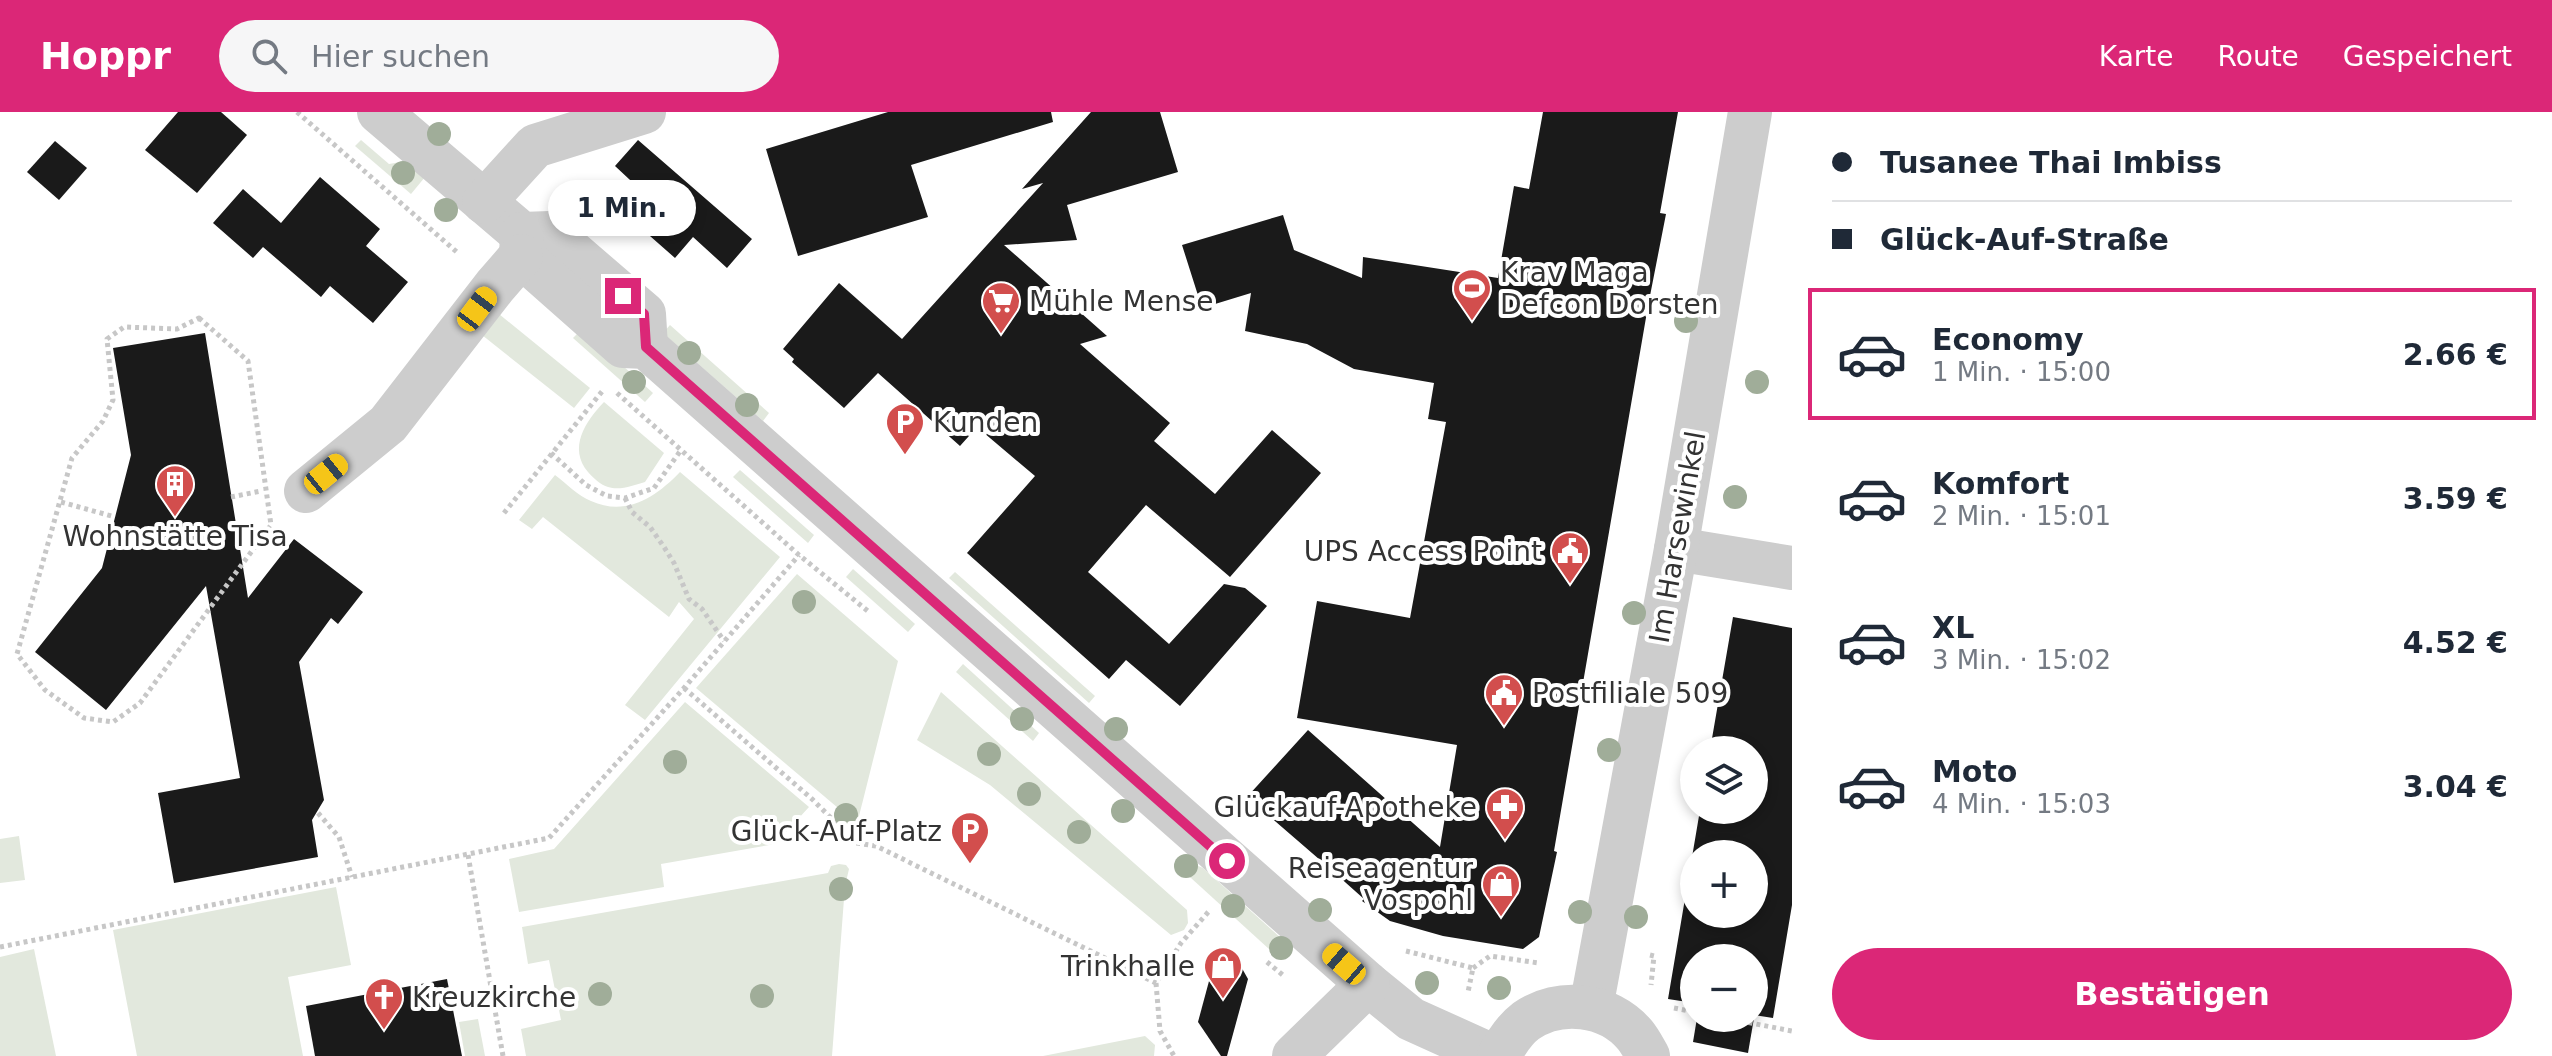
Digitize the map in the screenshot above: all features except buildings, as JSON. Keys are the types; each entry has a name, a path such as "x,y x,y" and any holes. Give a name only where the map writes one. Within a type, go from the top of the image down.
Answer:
{"street":[{"path":"379,112 484,202 512,259"},
{"path":"484,202 535,146 644,112"},
{"name":"Im Harsewinkel","path":"1591,1008 1676,549 1750,112"},
{"path":"306,491 388,424 512,259 550,233 644,314 646,347 1368,984 1411,1019 1493,1056"},
{"path":"1676,549 1792,568"},
{"path":"1294,1056 1368,984"},
{"path":"1499,1056 1509,1038 1525,1022 1546,1011 1568,1006 1591,1008 1615,1018 1634,1034 1648,1056"}],"path":[{"path":"297,112 512,259"},
{"path":"199,318 248,361 271,525 140,703 113,722 84,718 45,690 17,654 61,502 72,458 103,421 113,400 107,339 124,327 177,329 199,318"},
{"path":"0,947 549,838 799,555 607,385 504,513"},
{"path":"551,453 586,485 607,496 625,498 654,488 681,450"},
{"path":"625,498 632,512 650,527 664,547 689,599 702,609 724,641"},
{"path":"61,502 115,517"},
{"path":"684,688 812,799 856,843 876,846 1156,983"},
{"path":"318,813 339,837 352,877"},
{"path":"468,855 503,1056"},
{"path":"1174,1056 1160,1031 1156,983 1181,943 1210,910"},
{"path":"1768,1026 1792,1031"}],"shaded area":[{"path":"361,140 389,164 406,161 425,177 411,194 355,146"},
{"path":"499,314 590,388 574,408 482,335"},
{"path":"670,325 769,413 763,421 663,333"},
{"path":"582,329 653,393 645,402 573,338"},
{"path":"604,402 664,453 645,482 622,488 608,487 592,477 582,463 579,454 581,436"},
{"path":"740,470 814,535 808,543 733,477"},
{"path":"680,472 780,557 645,720 625,705 694,619 679,602 669,617 543,517 532,529 519,520 555,475 586,499 616,507 640,502 651,496"},
{"path":"853,569 915,624 908,632 846,577"},
{"path":"955,572 1095,696 1089,703 949,578"},
{"path":"797,574 898,661 857,824 696,688"},
{"path":"963,664 1039,733 1033,741 956,672"},
{"path":"941,692 1187,910 1188,923 1184,930 1171,935 990,785 917,740"},
{"path":"685,702 809,807 775,844 661,864 664,887 519,912 509,859 554,849"},
{"path":"19,836 25,880 0,883 0,839"},
{"path":"1186,861 1203,868 1292,948 1280,959 1180,868"},
{"path":"839,864 849,869 845,886 832,1056 526,1056 521,1029 561,1020 549,960 528,964 522,927 828,873 831,866"},
{"path":"336,887 351,965 288,977 303,1056 137,1056 113,930"},
{"path":"34,949 56,1056 0,1056 0,957"},
{"path":"478,1019 485,1056 465,1056 459,1022"},
{"path":"1145,1036 1155,1045 1154,1056 1043,1056"}],"place":[{"name":"Krav Maga Defcon Dorsten","path":"1472,322"},
{"name":"Mühle Mense","path":"1001,335"},
{"name":"Kunden","path":"905,456"},
{"name":"Wohnstätte Tisa","path":"175,518"},
{"name":"UPS Access Point","path":"1570,585"},
{"name":"Postfiliale 509","path":"1504,727"},
{"name":"Glückauf-Apotheke","path":"1505,841"},
{"name":"Glück-Auf-Platz","path":"970,865"},
{"name":"Reiseagentur Vospohl","path":"1501,918"},
{"name":"Trinkhalle","path":"1223,1000"},
{"name":"Kreuzkirche","path":"384,1031"}],"route":[{"path":"623,296 644,314 646,347 1227,861"}]}
